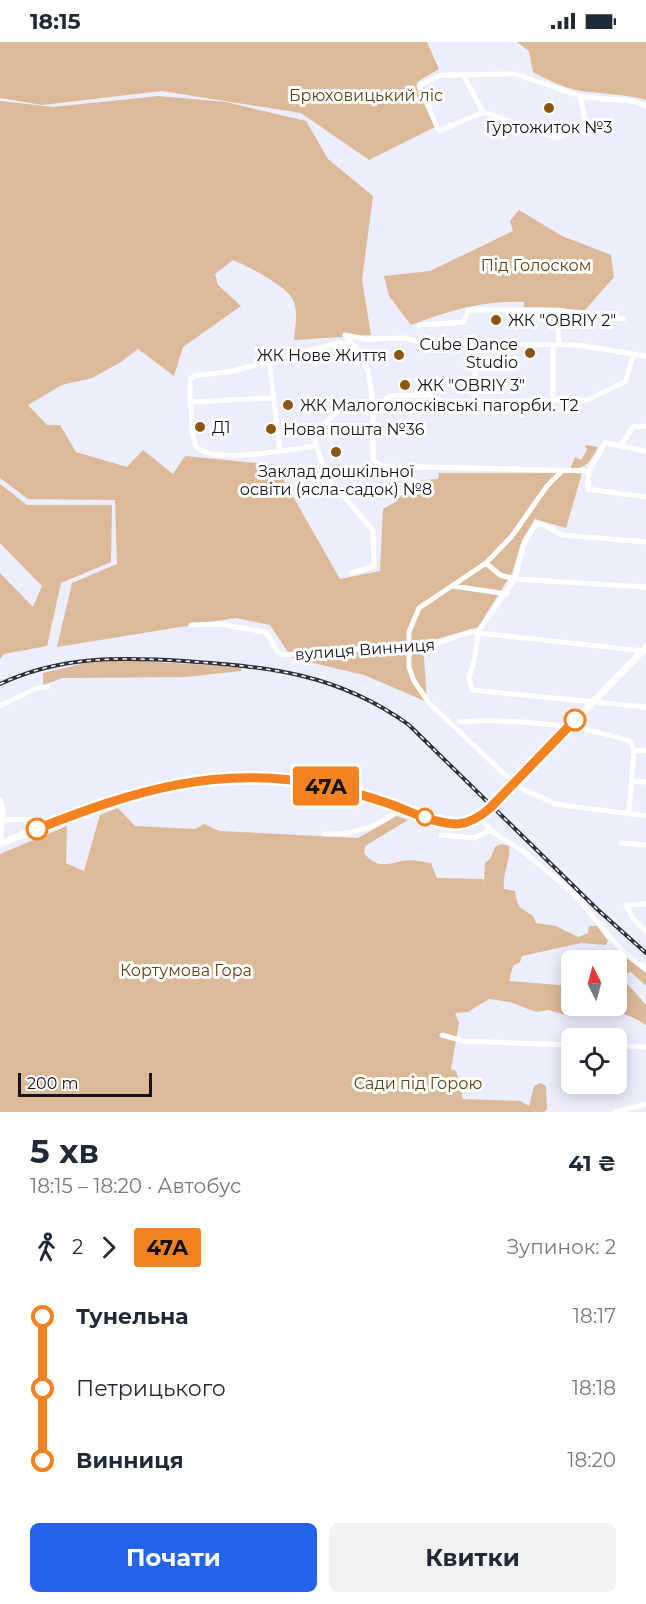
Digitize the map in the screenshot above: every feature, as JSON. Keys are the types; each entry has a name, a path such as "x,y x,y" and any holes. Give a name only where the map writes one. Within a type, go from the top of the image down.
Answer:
{"main road":[{"path":"501,798 566,727 645,650"},
{"path":"0,844 137,792 168,785 218,780 300,781 350,792 451,823 467,823 481,817 490,808"}],"street":[{"path":"580,96 584,125 570,135 557,138 483,112 439,131 419,86 441,75 515,74 580,96 632,101 646,106"},
{"path":"464,76 483,112"},
{"path":"419,325 464,322 468,310 557,310 624,319"},
{"path":"553,401 557,310"},
{"path":"589,471 377,465 373,458 373,410 369,373 360,351 345,335 366,339 405,338 422,343 556,345 646,356"},
{"path":"316,446 238,455 199,449 192,432 188,386 190,379 195,376 232,371 323,346 352,343"},
{"path":"475,344 475,402"},
{"path":"373,410 387,397 395,394 428,395 443,400 475,402 587,400 608,392 626,381 633,355"},
{"path":"268,360 280,450"},
{"path":"190,406 195,401 274,398"},
{"path":"352,573 374,566 373,530 326,476 315,441 326,421 343,408 363,404 371,406 373,410"},
{"path":"621,445 633,427 646,426"},
{"path":"646,451 605,443 589,471 588,489 646,497"},
{"path":"564,470 547,486 527,517 486,563 419,608 410,627 409,667 421,694 514,784 555,804 646,816"},
{"path":"527,517 562,535 646,542"},
{"path":"538,524 529,533 523,546 515,579 507,594 478,632 474,662 469,678 470,687 472,690 646,707"},
{"path":"486,563 500,575 515,579 646,587"},
{"path":"453,586 507,594"},
{"name":"вулиця Винниця","path":"191,625 218,624 265,632 271,636 276,650 282,655 428,647 467,632 645,650"},
{"path":"0,706 37,688 47,687"},
{"path":"459,722 478,720 566,727 631,742 634,750 629,813"},
{"path":"634,750 646,751"},
{"path":"632,781 646,782"},
{"path":"0,800 3,808 0,820 0,844"},
{"path":"325,834 351,834 393,814 400,808"},
{"path":"481,817 490,830 514,843 566,887 601,924 618,947 646,969"},
{"path":"0,820 33,819 37,829"},
{"path":"441,835 476,838 490,830"},
{"path":"621,843 646,845"},
{"path":"646,904 626,905 633,919 646,931"},
{"path":"442,1035 464,1041 561,1045"},
{"path":"627,1046 646,1047"},
{"path":"615,1112 646,1104"}],"green space":[{"name":"Брюховицький ліс","path":"0,42 427,42 439,69 417,82 435,127 369,160 301,113 162,91 42,105 0,98"},
{"path":"517,42 646,42 646,100 581,91 550,81 533,72 529,51"},
{"path":"159,96 226,102 306,121 328,159 373,196 362,280 371,335 294,340 296,313 292,298 274,282 233,260 215,274 218,285 241,306 183,347 174,376 138,349 121,362 92,378 62,385 28,405 47,425 60,425 76,452 127,467 143,450 173,474 185,456 275,465 340,579 380,571 383,509 397,501 412,481 438,479 439,473 582,473 566,528 535,519 522,540 512,573 478,627 423,643 427,702 364,675 292,658 270,625 236,618 57,647 72,583 117,564 115,500 28,499 0,478 0,101 53,107"},
{"name":"Під Голоском","path":"519,210 562,236 611,255 614,277 585,310 524,307 524,302 495,303 452,311 411,325 389,296 384,276 430,271 513,231 510,221"},
{"path":"585,445 598,447 587,463 580,468 570,469 575,457 581,460 587,450"},
{"path":"0,484 27,505 112,505 111,562 61,583 47,646 4,654 0,659 0,573 33,607 42,586 0,543"},
{"path":"120,660 242,667 241,671 186,677 62,678 43,685 43,673 86,663"},
{"name":"Кортумова Гора","path":"118,808 135,826 195,829 204,824 220,831 358,838 397,816 408,820 365,846 364,853 368,858 382,864 409,860 431,863 437,878 483,879 484,882 485,863 490,859 495,847 502,844 509,846 504,889 515,891 518,905 533,916 536,923 556,926 578,937 588,933 589,926 597,926 608,941 606,945 581,943 522,956 520,962 513,966 509,981 561,985 561,1014 548,1010 536,1012 510,1002 489,999 468,1012 455,1013 459,1023 451,1069 456,1071 463,1099 520,1101 529,1106 534,1086 541,1083 546,1086 547,1109 544,1112 0,1112 0,854 67,826 66,863 84,871 100,815"},
{"name":"Кортумова Гора","path":"627,958 646,973 646,986 631,972 627,973"},
{"name":"Кортумова Гора","path":"627,984 646,1005 646,1025 627,1015"}],"railway":[{"path":"0,684 22,675 67,663 113,659 245,666 274,670 329,683 382,708 409,725 597,909 646,953"}],"bus line":[{"name":"47А","path":"37,829 137,792 195,781 240,779 274,779 324,785 432,819 451,823 467,823 481,817 575,720"}],"place":[{"name":"Гуртожиток №3","path":"549,108"},
{"name":"ЖК \"OBRIY 2\"","path":"496,320"},
{"name":"Cube Dance Studio","path":"530,353"},
{"name":"ЖК Нове Життя","path":"399,355"},
{"name":"ЖК \"OBRIY 3\"","path":"405,385"},
{"name":"ЖК Малоголосківські пагорби. Т2","path":"288,405"},
{"name":"Д1","path":"200,427"},
{"name":"Нова пошта №36","path":"271,429"},
{"name":"Заклад дошкільної освіти (ясла-садок) №8","path":"336,452"}],"park label":[{"name":"Сади під Горою","path":"418,1083"}]}
